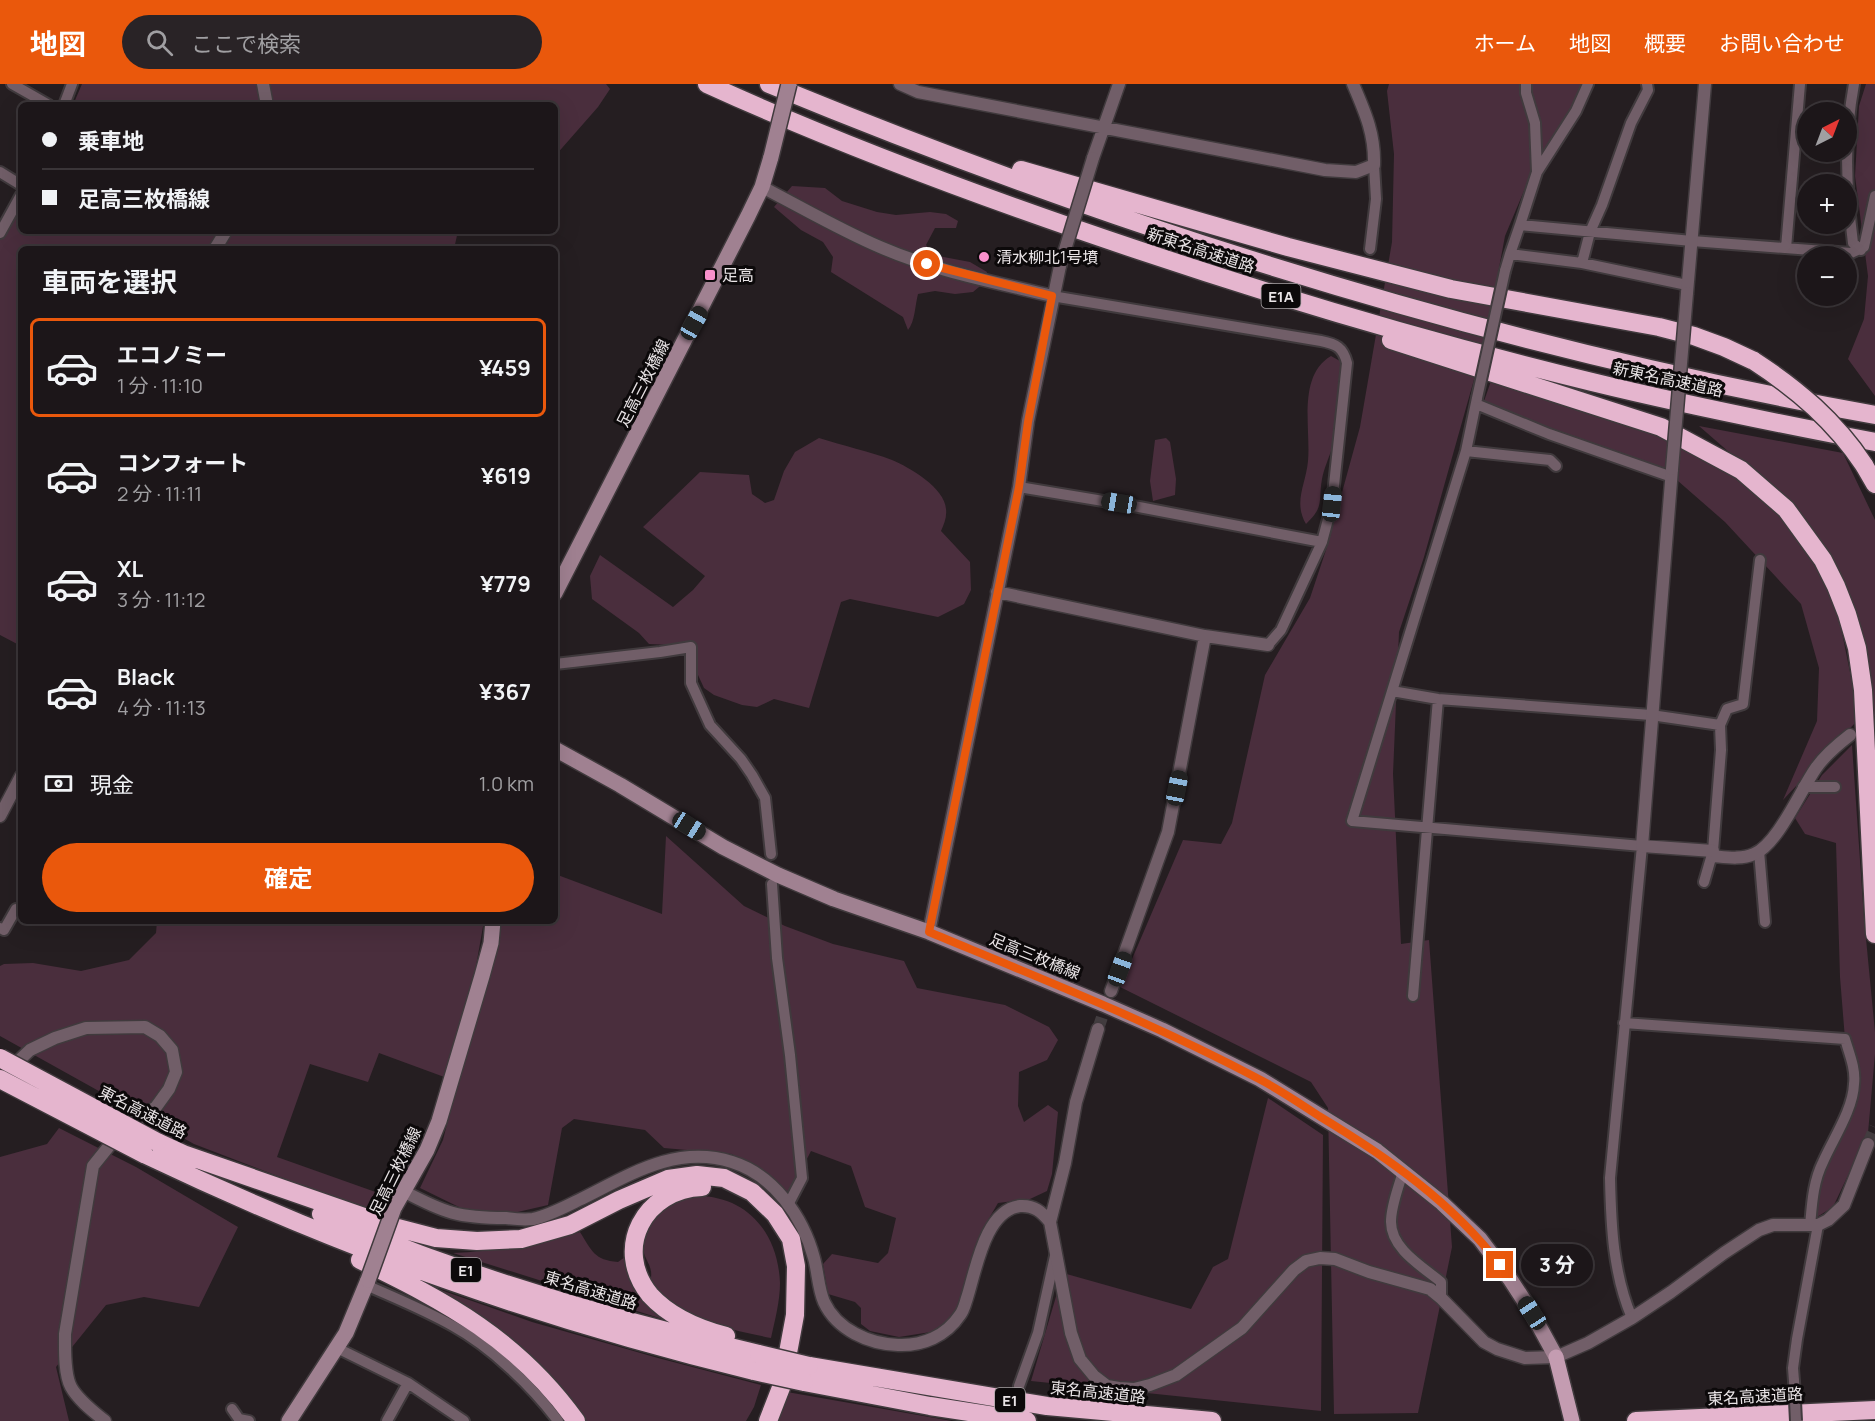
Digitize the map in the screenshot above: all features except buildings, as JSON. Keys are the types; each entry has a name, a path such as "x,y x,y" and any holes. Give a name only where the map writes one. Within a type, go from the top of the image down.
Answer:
{"highway":[{"name":"新東名高速道路","path":"708,84 859,149 983,197 1228,280 1408,333 1539,368 1647,394 1875,442"},
{"name":"新東名高速道路","path":"771,84 853,119 1017,181 1204,244 1399,304 1575,351 1770,395 1875,415"},
{"path":"771,84 1020,169 1288,247 1451,289 1659,327 1714,343 1754,361 1784,381 1810,403 1854,450 1875,484"},
{"path":"1084,232 1168,267 1274,303 1661,427 1742,470 1786,509 1823,560 1848,614 1857,648 1863,690 1873,854 1875,934"},
{"path":"1873,854 1875,814"},
{"name":"東名高速道路","path":"0,1058 235,1197 341,1242 519,1306 609,1334 758,1357"},
{"name":"東名高速道路","path":"0,1079 150,1148 183,1154 290,1202 426,1256 619,1319 758,1357 808,1368 1047,1406 1212,1421"},
{"path":"183,1154 390,1226 436,1238 477,1241 521,1239 570,1226 620,1200 668,1179 697,1175 724,1178 752,1192 775,1214 790,1239 796,1266 795,1315 782,1385 768,1421"},
{"path":"757,1421 770,1386 785,1313 787,1276 782,1249 776,1235 760,1212 734,1194 708,1187 686,1188 666,1196 647,1212 641,1222 635,1242 636,1266 645,1287 662,1305 686,1321 718,1334 758,1357"},
{"path":"235,1197 411,1284 467,1316 493,1335 539,1376 576,1421"},
{"name":"東名高速道路","path":"808,1368 930,1406 1027,1421"},
{"name":"東名高速道路","path":"1636,1421 1875,1410"}],"main road":[{"name":"足高三枚橋線","path":"558,587 705,303 762,187 789,84"},
{"name":"足高三枚橋線","path":"558,751 723,847 778,875 834,899 929,932 1162,1030 1260,1079 1377,1151 1442,1203 1480,1239 1516,1287 1556,1357"},
{"name":"足高三枚橋線","path":"289,1421 346,1333 394,1208 428,1150 440,1121 491,943 494,924"},
{"path":"1556,1357 1571,1415"}],"street":[{"path":"12,84 44,102"},
{"path":"65,102 72,84"},
{"path":"263,84 266,102"},
{"path":"900,84 918,92 1325,170 1356,172 1374,165"},
{"path":"929,932 1019,487 1028,422 1052,296 1093,158 1119,84"},
{"path":"1353,84 1365,112 1375,146 1377,199 1370,249"},
{"path":"1526,84 1526,93 1535,123 1538,172"},
{"path":"1588,84 1576,111 1538,172 1510,254 1466,451 1352,821 1713,851"},
{"path":"1582,264 1590,232 1602,206 1631,123 1648,90 1647,84"},
{"path":"1632,1318 1626,1305 1616,1259 1611,1222 1610,1178 1642,846 1651,715 1705,84"},
{"path":"1786,248 1800,84"},
{"path":"1854,84 1848,133 1847,193 1853,243 1860,250"},
{"path":"0,172 18,182"},
{"path":"762,187 880,248 960,274 1052,296 1337,345 1345,353 1347,363 1332,504 1322,542 1281,630 1268,645 1205,636 997,592"},
{"path":"1520,225 1692,242 1851,253 1864,247 1875,196"},
{"path":"0,233 18,200"},
{"path":"1510,254 1582,264 1687,289"},
{"path":"1477,401 1549,434 1672,473"},
{"path":"1466,451 1550,460 1556,466"},
{"path":"1019,487 1322,542"},
{"path":"1760,560 1743,704 1727,709 1720,725 1712,856 1747,856 1767,846 1817,765 1850,735"},
{"path":"1111,991 1168,832 1205,636"},
{"path":"558,664 691,647 692,683 710,725 741,759 761,788 765,798 771,854"},
{"path":"1392,691 1438,699 1651,715 1720,725"},
{"path":"1413,996 1438,699"},
{"path":"0,816 18,782"},
{"path":"1803,787 1835,787"},
{"path":"1704,882 1713,851"},
{"path":"1759,851 1765,922"},
{"path":"772,884 777,958 790,1054 802,1178 789,1203"},
{"path":"0,928 4,930 16,909"},
{"path":"1624,1023 1845,1039 1854,1085 1832,1147 1822,1162 1813,1195 1814,1225 1793,1368 1796,1421"},
{"path":"0,1079 30,1050 55,1038 86,1028 144,1027 160,1036 172,1050 176,1072 169,1089 156,1107 122,1130 93,1166 65,1334 65,1356 70,1386 90,1409 105,1421"},
{"path":"1098,1029 1076,1102 1065,1163 1050,1222 1071,1333 1080,1359 1094,1376 1107,1386 1119,1388 1134,1389 1176,1375 1242,1328 1294,1270 1306,1261 1320,1258 1335,1259 1369,1272 1424,1286 1441,1298 1484,1342 1497,1349 1525,1358 1556,1357 1588,1343 1632,1318 1759,1230 1773,1226 1814,1225 1836,1214 1845,1204 1868,1144"},
{"path":"403,1191 436,1209 455,1215 474,1218 532,1219 562,1208 654,1163 676,1158 696,1157 734,1162 752,1172 789,1203 801,1222 824,1301 832,1315 841,1325 859,1337 897,1345 916,1344 933,1339 946,1331 961,1314 989,1229 1000,1215 1011,1207 1027,1206 1040,1210 1050,1222"},
{"path":"1403,1171 1391,1223 1394,1237 1401,1247 1441,1282 1441,1298"},
{"path":"1019,1386 1038,1333 1055,1256"},
{"path":"367,1283 456,1328 515,1373 558,1421"},
{"path":"338,1348 408,1383 448,1416 464,1421"},
{"path":"387,1421 408,1383"},
{"path":"232,1409 239,1419 249,1421"}],"shaded area":[{"path":"82,84 606,84 610,89 598,107 558,153 558,102 74,102"},
{"path":"1389,84 1585,84 1526,186 1505,236 1486,337 1424,557 1399,632 1393,774 1401,944 1429,940 1452,1247 1418,1413 1334,1414 1328,1108 1311,1082 1120,987 1183,840 1221,844 1232,823 1265,675 1310,598 1327,547 1360,427 1392,242 1394,154 1387,91"},
{"path":"1866,84 1875,84 1875,396 1848,359 1864,319 1868,276 1857,191 1857,174 1855,174 1859,106"},
{"path":"792,186 825,188 842,201 877,212 896,215 930,212 946,214 958,221 956,228 935,228 926,245 933,255 970,262 987,272 985,282 973,292 955,294 935,291 918,294 908,330 903,317 831,272 833,257 823,242 801,230 774,207"},
{"path":"18,210 18,234 457,234 455,246 18,246 18,644 0,635 0,236"},
{"path":"1331,356 1340,361 1339,416 1323,475 1320,503 1306,524 1302,516 1300,500 1308,461 1310,390 1313,376 1320,365"},
{"path":"1491,381 1665,431 1729,468 1798,525 1835,598 1855,697 1855,723 1783,800 1817,721 1819,668 1801,604 1725,522 1662,467 1483,404"},
{"path":"1699,426 1843,453 1875,520 1875,716 1869,716 1830,567 1806,519"},
{"path":"819,438 899,463 925,479 940,493 946,512 941,531 970,562 971,590 964,604 938,617 850,599 841,602 809,708 774,699 757,707 742,705 714,695 704,688 698,675 696,646 649,644 639,633 592,599 590,576 600,555 673,607 705,576 643,527 700,472 749,475 752,494 765,503 774,500 784,471 795,452"},
{"path":"1166,438 1170,442 1176,479 1175,495 1153,501 1150,481 1155,440"},
{"path":"1852,745 1875,1054 1868,1133 1833,1207 1817,1217 1813,1216 1816,1181 1850,1103 1854,1075 1845,1039 1840,977 1836,843 1805,834 1795,818 1822,775"},
{"path":"666,836 744,906 785,926 833,944 904,961 917,988 1005,1005 1049,1027 1058,1040 1047,1060 1019,1072 1018,1106 1024,1122 1048,1105 1058,1112 1052,1174 1047,1191 1030,1199 998,1203 988,1220 959,1309 937,1331 899,1337 870,1331 861,1324 861,1308 855,1302 828,1294 823,1264 832,1254 878,1263 888,1253 896,1218 865,1207 851,1166 811,1151 788,1196 732,1154 664,1148 645,1130 574,1119 562,1128 548,1205 509,1214 463,1209 420,1188 443,1140 497,924 558,924 558,875 662,914"},
{"path":"157,924 483,924 473,983 447,1078 379,1053 368,1082 310,1064 277,1157 384,1195 377,1214 194,1144 0,1036 0,966 33,963 81,971 129,960 156,933"},
{"path":"1268,1098 1323,1135 1321,1411 1031,1381 1063,1273 1191,1309 1213,1267 1228,1259"},
{"path":"59,1128 136,1167 238,1227 199,1307 144,1297 106,1305 56,1367 69,1421 0,1421 0,1157 47,1144"},
{"path":"693,1196 712,1197 743,1209 766,1233 778,1265 780,1283 771,1338 736,1331 706,1321 677,1306 650,1282 651,1271 643,1246 647,1227 659,1213"},
{"path":"580,1232 599,1257 618,1262 625,1257 634,1286 675,1323 453,1253 517,1247"},
{"path":"432,1287 532,1322 761,1385 754,1407 746,1421 583,1421"},
{"path":"787,1392 952,1421 778,1421"}],"tunnel":[{"path":"1098,1029 1111,991"},
{"path":"1868,1144 1875,1127"}],"place":[{"name":"清水柳北1号墳","path":"984,257"},
{"name":"足高","path":"710,275"}],"route":[{"path":"927,264 1052,296 1028,422 1019,487 929,932 1162,1030 1260,1079 1377,1151 1403,1171 1442,1203 1480,1239 1500,1265"}]}
